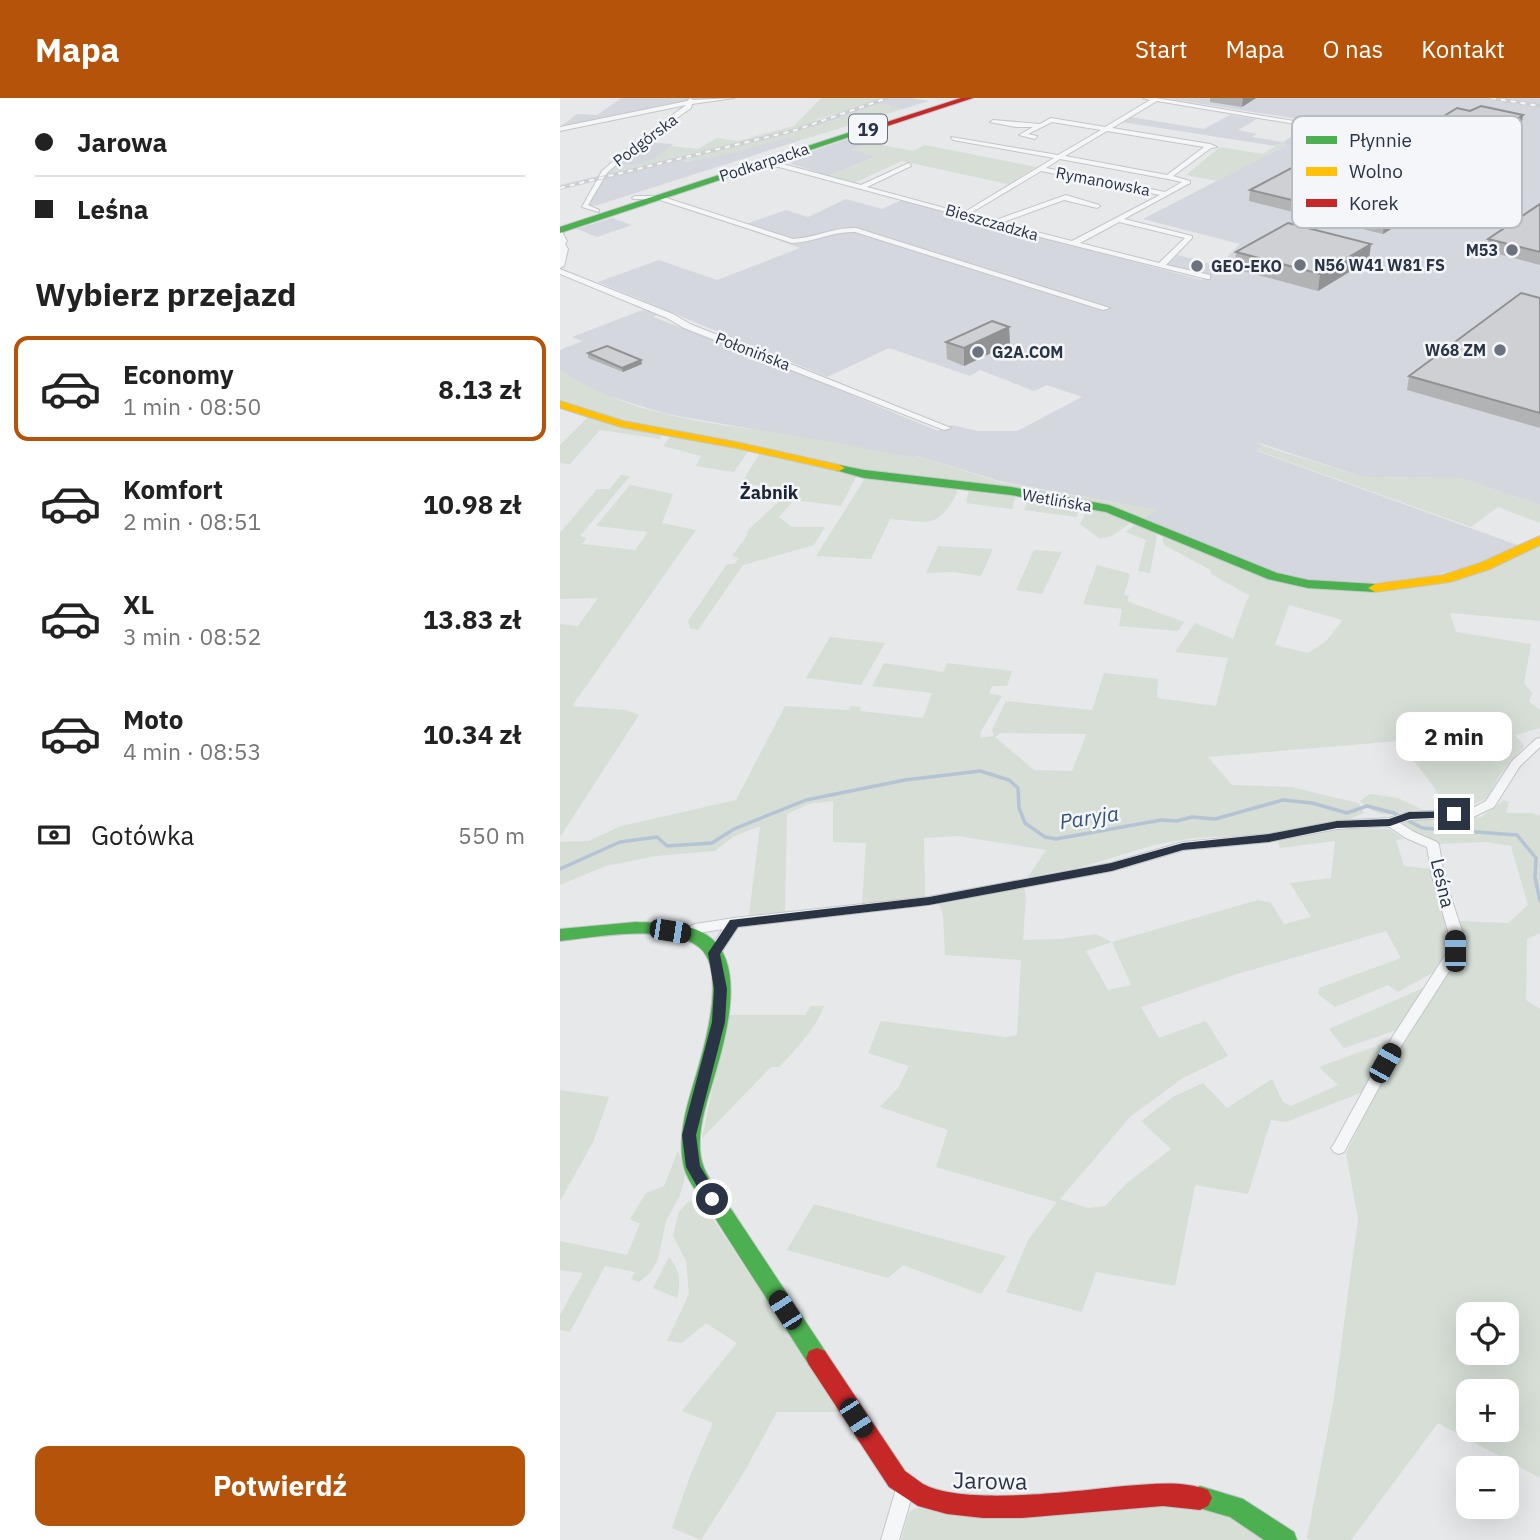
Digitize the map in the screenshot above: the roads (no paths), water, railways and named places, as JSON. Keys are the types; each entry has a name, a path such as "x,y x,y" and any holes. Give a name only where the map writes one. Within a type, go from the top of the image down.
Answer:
{"street":[{"path":"560,129 690,100 731,98"},
{"name":"Podkarpacka","path":"770,161 953,98"},
{"name":"Podkarpacka","path":"560,224 635,198 770,161 969,98"},
{"path":"1146,98 1292,122"},
{"name":"Podgórska","path":"597,211 584,206 601,176 634,146 689,107 690,100"},
{"name":"Rymanowska","path":"965,214 1155,100"},
{"name":"Rymanowska","path":"993,122 1041,125 1051,120 1214,147"},
{"path":"1035,137 1022,135 1041,125"},
{"name":"Rymanowska","path":"953,138 1188,182 1073,244"},
{"name":"Rymanowska","path":"1168,177 1214,147"},
{"name":"Bieszczadzka","path":"770,161 1073,244 1207,277"},
{"path":"862,187 909,165"},
{"name":"Rymanowska","path":"1040,169 1167,194"},
{"path":"661,193 792,241 806,241 843,230 856,230 1106,307"},
{"name":"Podkarpacka","path":"560,238 661,193"},
{"name":"Rymanowska","path":"994,223 1064,197 1097,206"},
{"path":"1118,220 1190,237 1160,266"},
{"path":"1062,233 1087,237"},
{"path":"560,238 563,253 560,266"},
{"name":"Połonińska","path":"560,271 670,316 687,326 947,428"},
{"name":"Wetlińska","path":"560,404 614,422 736,445 864,474 1011,491 1109,509 1239,564 1308,584 1375,588 1445,579 1485,566 1540,540"},
{"path":"684,934 695,929 734,923 915,903 1112,867 1183,846 1269,838 1337,825 1393,821 1409,816 1483,810 1498,795 1516,764 1540,741"},
{"name":"Leśna","path":"1339,1148 1398,1040 1455,951 1455,931 1433,845 1410,835 1393,821"},
{"path":"714,953 734,923"},
{"path":"560,935 628,931 684,934 705,942 714,953 720,978 720,1005 711,1055 691,1124 689,1146 693,1167 884,1462 905,1489 890,1540"},
{"name":"Jarowa","path":"905,1489 927,1499 957,1506 985,1507 1164,1495 1206,1498 1235,1507 1285,1540"}],"waterway":[{"name":"Paryja","path":"560,869 620,842 657,837 667,846 712,843 734,829 806,800 905,780 980,771 1009,780 1018,788 1019,808 1025,823 1045,837 1056,839 1161,820 1177,821 1192,817 1215,819 1283,800 1312,803 1347,813 1367,806 1394,813 1422,828 1517,835 1536,858 1535,877 1540,901"}],"railway":[{"path":"560,188 796,130 887,98"},
{"path":"1491,98 1540,106"}],"place":[{"name":"M53","path":"1512,250"},
{"name":"N56 W41 W81 FS","path":"1300,265"},
{"name":"GEO-EKO","path":"1197,266"},
{"name":"W68 ZM","path":"1500,350"},
{"name":"G2A.COM","path":"978,352"}],"district":[{"name":"Żabnik","path":"769,492"}]}
